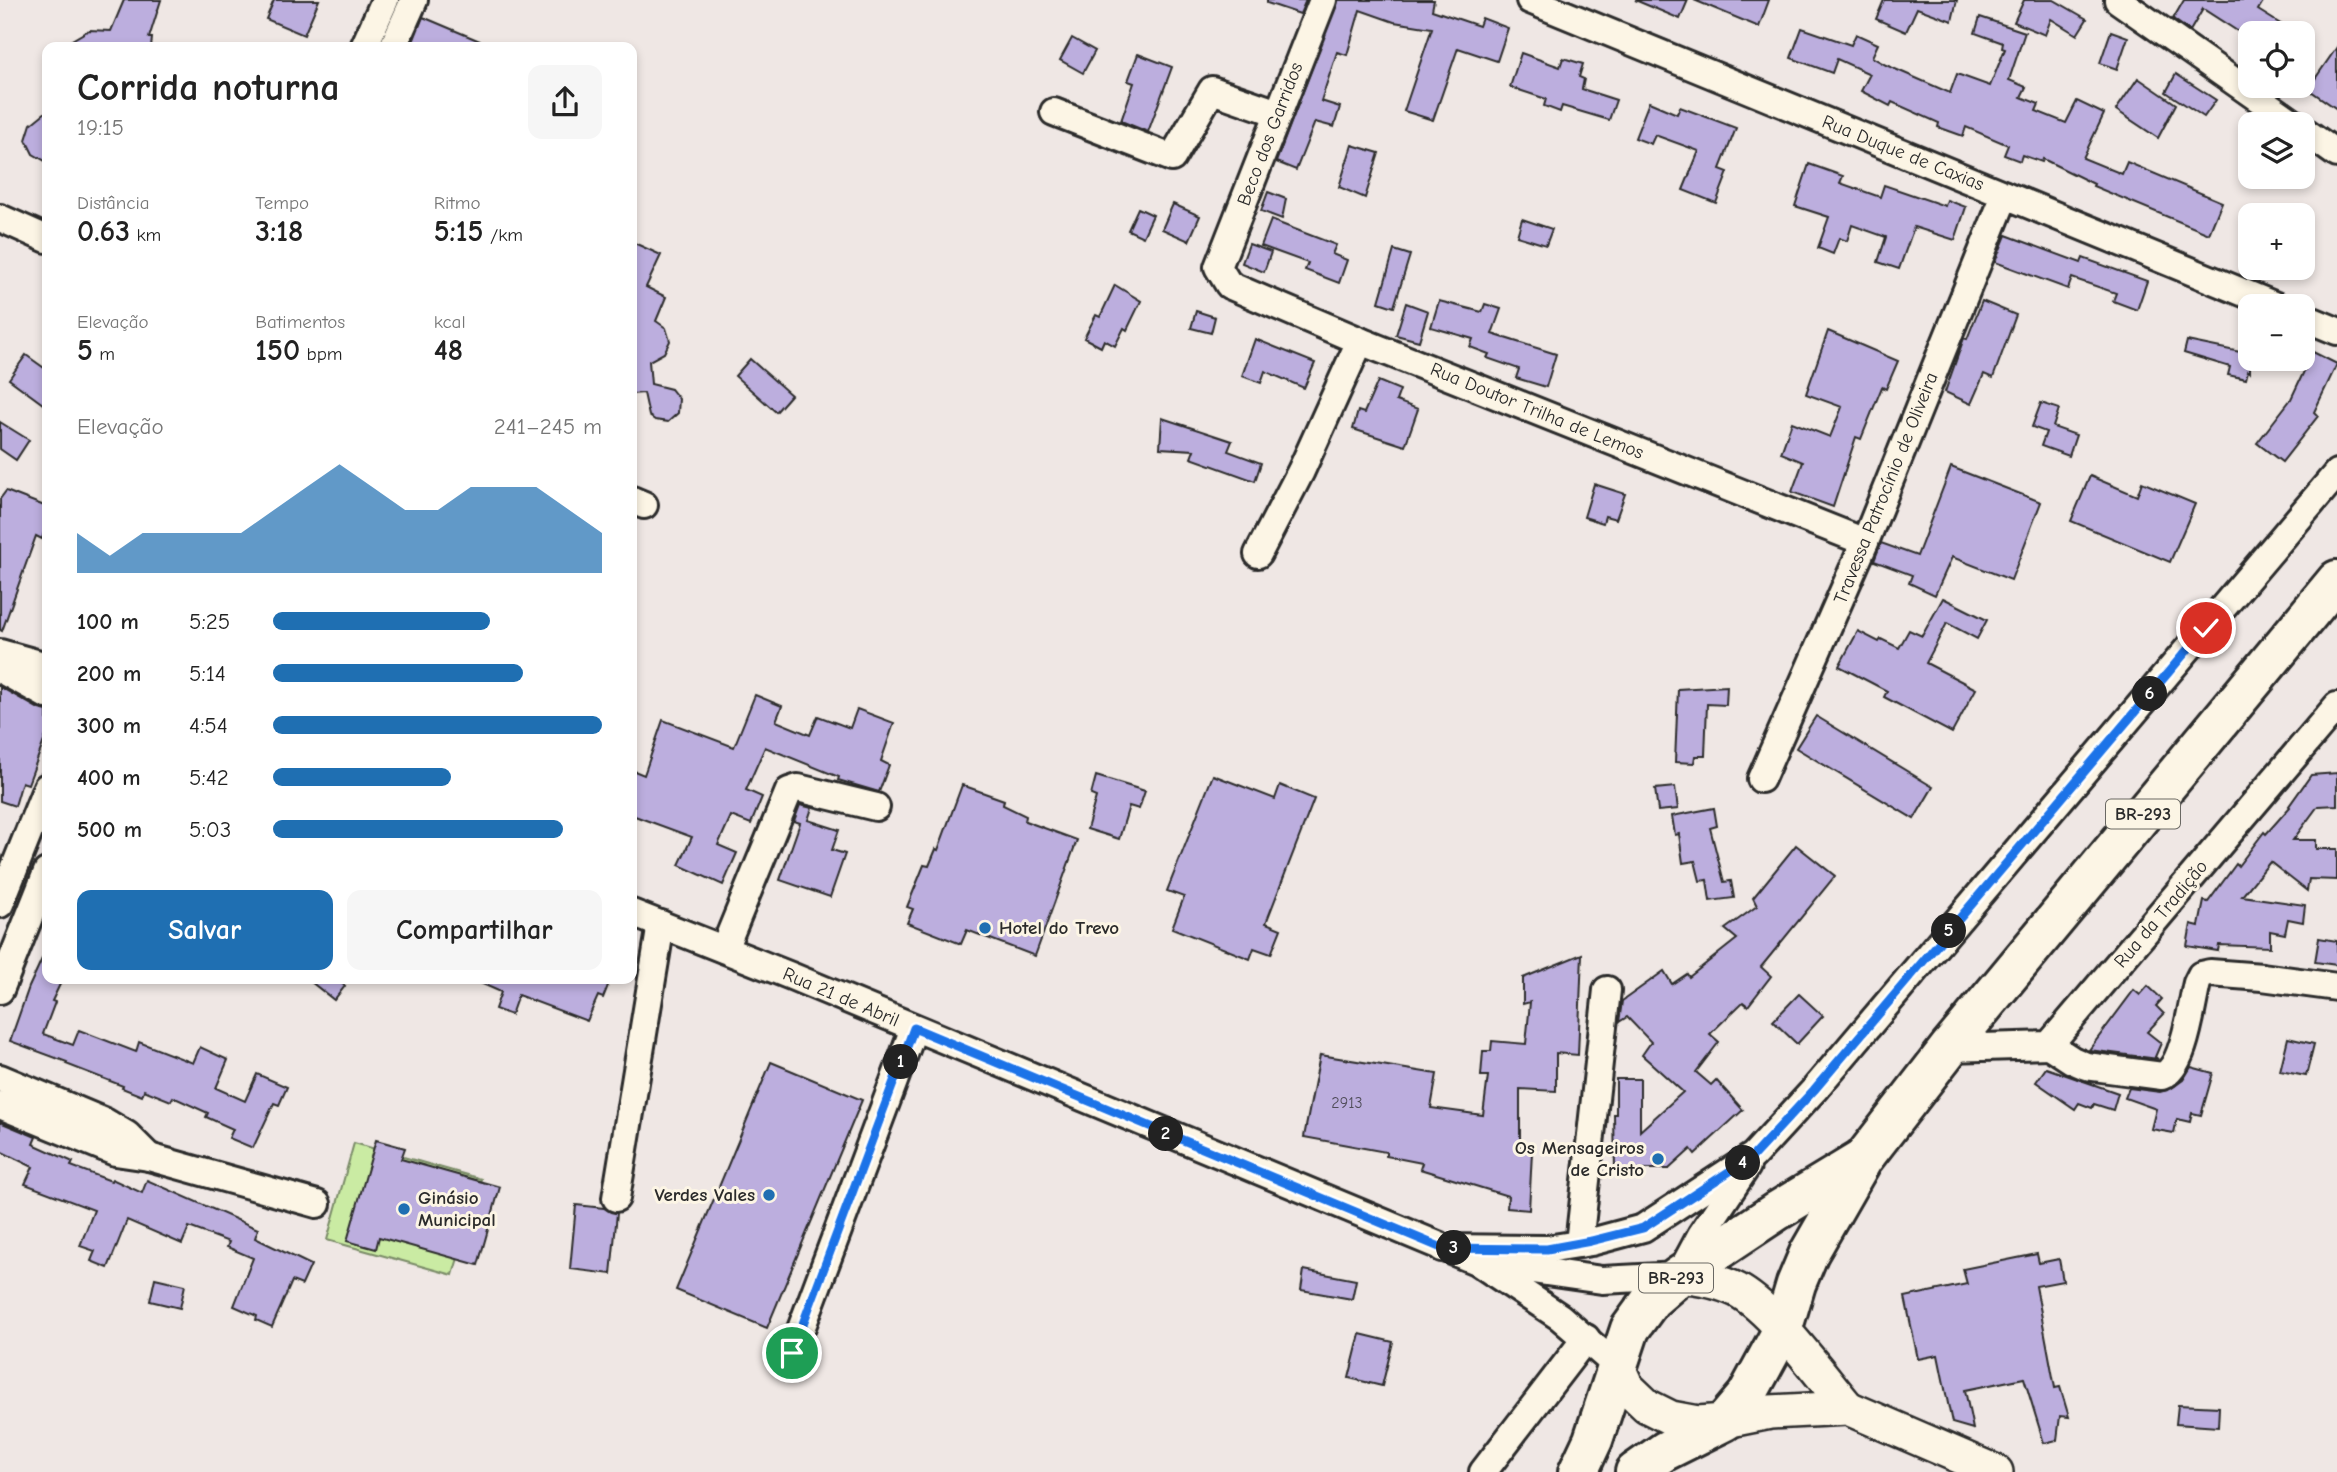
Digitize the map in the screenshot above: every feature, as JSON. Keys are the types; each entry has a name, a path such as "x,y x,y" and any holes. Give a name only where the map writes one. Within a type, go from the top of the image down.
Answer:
{"highway":[{"name":"BR-293","path":"1635,1472 1665,1451 1725,1421 1747,1395 1782,1331 1796,1284 1809,1253 1863,1159 1949,1048 2337,580"},
{"name":"BR-293","path":"1578,1472 1593,1440 1630,1329 1651,1300 1679,1276 1777,1211 1863,1159"}],"main road":[{"path":"1679,1276 1709,1279 1738,1290 1762,1308 1848,1409"},
{"path":"1618,1367 1627,1387 1647,1406 1671,1418 1698,1423 1725,1421 1770,1412 1848,1409 1996,1472"}],"street":[{"path":"366,42 385,0"},
{"path":"395,42 414,0"},
{"name":"Beco dos Garridos","path":"1218,267 1323,0"},
{"name":"Rua Duque de Caxias","path":"1530,0 2247,294"},
{"path":"2118,0 2278,112"},
{"path":"1055,112 1172,158 1212,90 1278,113"},
{"path":"2315,138 2337,154"},
{"name":"Travessa Patrocínio de Oliveira","path":"1761,779 1866,542 2005,195"},
{"path":"0,218 42,237"},
{"name":"Rua Doutor Trilha de Lemos","path":"1218,267 1229,285 1360,341 1866,542"},
{"path":"2315,322 2337,331"},
{"path":"1258,554 1301,471 1360,341"},
{"path":"1679,1276 1701,1235 1753,1156 1814,1090 2337,473"},
{"path":"0,653 42,665"},
{"path":"0,669 42,692"},
{"name":"Rua da Tradição","path":"2049,1045 2337,706"},
{"path":"724,949 789,791 798,788 876,807"},
{"path":"5,892 42,800"},
{"path":"5,892 42,882"},
{"path":"0,990 42,885"},
{"name":"Rua 21 de Abril","path":"637,915 1476,1261 1602,1280 1679,1276"},
{"path":"616,1198 661,924"},
{"path":"1949,1048 2049,1045 2085,1066 2162,1076 2170,1073 2179,1059 2197,983 2202,975 2210,973 2262,977 2337,987"},
{"path":"1578,1244 1607,990"},
{"path":"792,1353 914,1028"},
{"path":"0,1078 54,1114"},
{"path":"0,1105 105,1122 127,1135 149,1157 317,1204"},
{"path":"1442,1248 1547,1249 1643,1228 1753,1156"},
{"name":"Rua 21 de Abril","path":"1476,1261 1560,1317 1618,1367"},
{"path":"1483,1472 1586,1338"}],"green space":[{"name":"Ginásio Municipal","path":"354,1143 481,1179 453,1275 327,1240"}],"building":[{"path":"124,0 161,0 149,38 152,38 152,42 69,42 89,30 111,31"},
{"path":"274,0 319,0 304,35 266,19"},
{"path":"1267,0 1306,0 1300,14 1267,3"},
{"path":"1338,0 1434,0 1432,10 1479,26 1482,18 1508,28 1497,61 1458,48 1433,120 1404,111 1432,28 1394,22 1360,10 1347,55 1337,52 1321,101 1340,107 1334,127 1315,122 1296,170 1276,162"},
{"path":"1635,0 1688,0 1680,19"},
{"path":"1694,0 1769,0 1759,27"},
{"path":"1884,0 1957,0 1952,21 1917,8 1906,32 1876,19"},
{"path":"2024,0 2054,0 2087,19 2077,35 2051,19 2045,35 2014,22"},
{"path":"2184,0 2264,0 2258,10 2276,21 2238,21 2238,31 2203,9 2190,31 2173,19"},
{"path":"423,17 482,42 413,42"},
{"path":"1980,17 2025,32 2009,80 2026,87 2021,97 2039,104 2036,111 2066,123 2077,101 2104,114 2083,158 2122,174 2127,162 2222,202 2209,234 2093,186 2094,184 2043,159 2042,162 2022,155 2020,161 2004,155 2008,145 1966,127 1963,136 1938,127 1939,123 1892,102 1890,106 1861,91 1870,74 1837,59 1832,73 1791,58 1802,28 1851,45 1856,34 1878,44 1872,57 1950,93 1957,74 1990,86 2005,49 2002,48 2003,43 1975,33"},
{"path":"2111,31 2128,37 2117,69 2100,63"},
{"path":"1072,38 1095,51 1083,73 1060,60"},
{"path":"2337,47 2337,109 2315,94 2315,79"},
{"path":"1521,53 1560,67 1563,58 1583,64 1579,77 1584,79 1582,89 1616,100 1609,120 1562,106 1560,112 1544,106 1546,99 1510,87"},
{"path":"1138,54 1172,67 1148,132 1121,121 1134,83 1128,81"},
{"path":"2176,74 2216,100 2204,117 2166,92"},
{"path":"2138,78 2176,104 2158,138 2116,110"},
{"path":"1649,102 1677,114 1680,107 1736,128 1720,169 1728,172 1716,203 1683,190 1699,151 1655,135 1651,144 1635,138"},
{"path":"42,115 42,159 33,154 26,140 31,124"},
{"path":"1352,145 1379,153 1365,198 1339,187"},
{"path":"1809,164 1843,176 1840,183 1880,197 1884,185 1945,206 1947,200 1966,207 1955,240 1914,227 1899,269 1878,262 1886,237 1852,225 1847,241 1839,238 1833,254 1818,248 1829,217 1795,206"},
{"path":"1268,192 1286,199 1282,219 1261,211"},
{"path":"1173,204 1200,216 1189,241 1162,229"},
{"path":"1138,208 1153,215 1143,237 1128,230"},
{"path":"1522,219 1552,229 1546,245 1517,236"},
{"path":"1271,220 1336,245 1332,254 1347,260 1339,283 1305,270 1308,263 1261,246"},
{"path":"2006,235 2081,263 2083,258 2147,281 2137,310 2113,301 2116,293 2072,278 2068,289 1995,262"},
{"path":"637,244 661,255 646,287 666,297 656,321 666,328 670,341 664,353 649,361 651,384 671,389 679,399 678,413 668,422 655,420 649,416 644,393 637,394"},
{"path":"1249,244 1271,252 1264,272 1242,263"},
{"path":"1394,250 1410,255 1394,307 1379,302"},
{"path":"1115,285 1141,301 1127,330 1124,328 1115,346 1104,340 1101,347 1084,338 1096,315 1100,317"},
{"path":"1439,301 1482,312 1485,304 1501,309 1492,334 1556,354 1546,387 1516,378 1519,369 1487,358 1489,354 1470,347 1473,339 1431,327"},
{"path":"1982,301 2016,315 1993,378 1984,374 1971,404 1945,392 1964,338 1967,339"},
{"path":"1406,303 1428,311 1419,341 1396,335"},
{"path":"1196,311 1215,317 1211,333 1191,328"},
{"path":"1828,331 1898,361 1886,389 1882,387 1861,439 1856,437 1833,507 1792,492 1803,462 1781,453 1792,422 1830,437 1842,407 1806,394"},
{"path":"1255,339 1315,363 1304,388 1265,371 1261,383 1242,376"},
{"path":"2187,341 2238,352 2238,371 2248,371 2246,379 2228,375 2230,367 2184,353"},
{"path":"2315,353 2337,364 2314,412 2318,416 2282,462 2257,443 2291,399 2304,371 2315,371"},
{"path":"26,355 42,366 42,403 9,379"},
{"path":"750,359 791,395 776,412 735,376"},
{"path":"1378,381 1400,390 1396,401 1418,409 1405,446 1353,429 1358,411 1364,413"},
{"path":"2041,403 2059,409 2053,427 2076,435 2069,456 2041,446 2046,432 2032,427"},
{"path":"1162,418 1232,441 1228,451 1261,463 1255,481 1191,458 1194,450 1160,448"},
{"path":"0,422 29,440 16,460 0,449"},
{"path":"1951,467 2041,502 2011,580 1952,557 1935,595 1909,583 1912,575 1874,561 1881,543 1917,556"},
{"path":"2090,476 2137,496 2142,482 2195,504 2170,562 2071,521"},
{"path":"1594,484 1625,494 1616,519 1605,516 1603,523 1584,517"},
{"path":"6,491 42,505 42,539 36,536 2,631 0,630 0,499"},
{"path":"1943,598 1987,620 1977,639 1947,623 1926,663 1976,689 1952,733 1884,697 1887,691 1839,666 1858,631 1879,642 1881,639 1899,648 1909,630 1922,636"},
{"path":"1727,686 1726,705 1707,704 1705,756 1695,756 1694,763 1675,762 1678,689"},
{"path":"0,687 42,710 42,746 28,784 22,782 15,806 0,801"},
{"path":"755,695 782,706 776,721 810,735 818,716 850,728 857,709 894,723 881,761 889,765 879,792 838,780 839,777 765,747 746,790 762,797 751,824 731,816 718,845 737,853 723,885 679,865 692,837 637,817 637,772 644,775 663,720 734,747"},
{"path":"1816,716 1933,787 1914,819 1796,748"},
{"path":"2337,773 2337,805 2318,806 2293,840 2316,840 2316,849 2337,849 2337,880 2309,879 2307,891 2270,862 2242,896 2305,905 2303,922 2288,919 2285,934 2270,931 2270,947 2219,945 2218,951 2187,946 2191,924 2199,926 2204,901 2208,902 2236,864 2238,866 2264,832 2266,834 2290,807 2311,775"},
{"path":"1213,775 1275,799 1280,785 1314,799 1266,923 1281,929 1271,954 1254,948 1250,959 1172,928 1184,897 1167,891"},
{"path":"1096,776 1145,791 1139,809 1129,806 1119,839 1087,829 1096,797 1091,795"},
{"path":"962,785 1004,800 1003,805 1026,816 1025,821 1077,840 1035,956 967,930 961,944 907,923 913,909 907,907 924,865 929,866 936,849 938,850"},
{"path":"1675,787 1678,809 1658,811 1655,789"},
{"path":"800,805 812,808 808,820 839,830 832,850 845,854 830,897 780,880 800,823 794,821"},
{"path":"1714,808 1717,826 1710,828 1724,882 1731,881 1734,898 1710,901 1707,880 1700,881 1695,861 1683,863 1679,834 1675,835 1672,816"},
{"path":"1796,845 1835,876 1761,967 1771,976 1748,1006 1743,1002 1710,1034 1719,1042 1696,1072 1711,1085 1716,1080 1743,1110 1695,1154 1691,1149 1669,1169 1615,1169 1616,1079 1640,1079 1640,1131 1683,1092 1642,1055 1651,1042 1627,1017 1619,1022 1622,1001 1664,971 1672,984 1687,974 1689,977 1737,939 1725,929 1757,906 1753,898"},
{"path":"2319,938 2337,941 2337,965 2315,962"},
{"path":"1582,954 1578,1055 1556,1053 1556,1091 1520,1089 1520,1151 1532,1152 1529,1210 1507,1208 1508,1196 1420,1169 1422,1163 1386,1156 1386,1152 1304,1137 1320,1055 1437,1074 1431,1108 1483,1115 1488,1076 1481,1076 1483,1051 1491,1051 1492,1041 1526,1044 1530,1002 1523,1004 1523,978"},
{"path":"42,959 42,984 60,984 52,1001 55,1002 43,1034 73,1045 79,1030 136,1052 139,1042 193,1063 200,1047 228,1060 216,1088 245,1101 257,1074 287,1087 279,1105 274,1103 253,1148 229,1138 233,1129 206,1117 208,1113 173,1097 171,1101 144,1090 142,1096 66,1064 67,1062 10,1041"},
{"path":"314,984 342,984 345,986 334,1000"},
{"path":"483,984 609,984 603,998 598,996 587,1021 518,995 511,1015 495,1009 501,992"},
{"path":"2148,986 2162,999 2156,1006 2164,1014 2147,1032 2161,1043 2155,1057 2158,1059 2089,1050 2134,990 2140,995"},
{"path":"1799,994 1823,1016 1797,1044 1773,1021"},
{"path":"2288,1038 2314,1044 2306,1076 2280,1071"},
{"name":"Verdes Vales","path":"771,1062 862,1100 767,1328 676,1290"},
{"path":"2191,1067 2213,1073 2201,1115 2192,1113 2190,1122 2177,1119 2174,1133 2151,1129 2156,1109 2125,1098 2129,1088 2160,1092 2170,1089 2183,1080"},
{"path":"2046,1068 2118,1093 2113,1110 2094,1104 2092,1108 2079,1103 2075,1109 2036,1082"},
{"path":"0,1122 36,1137 33,1144 73,1162 71,1166 111,1181 112,1179 142,1193 147,1180 258,1229 255,1238 311,1265 302,1285 292,1281 272,1327 256,1320 257,1316 234,1306 253,1258 227,1247 229,1242 189,1227 182,1244 127,1220 108,1268 91,1261 95,1251 80,1246 94,1210 25,1184 33,1167 0,1151"},
{"name":"Ginásio Municipal","path":"376,1140 405,1148 401,1159 500,1187 478,1265 379,1237 376,1249 347,1241"},
{"path":"576,1205 604,1208 617,1213 611,1274 570,1269"},
{"path":"2037,1254 2039,1263 2059,1259 2063,1281 2036,1286 2055,1388 2060,1387 2069,1417 2060,1416 2057,1440 2044,1443 2024,1378 1965,1390 1973,1429 1952,1423 1938,1355 1918,1359 1905,1297 1967,1284 1963,1269"},
{"path":"1304,1270 1356,1280 1352,1299 1301,1290"},
{"path":"155,1278 185,1285 180,1308 150,1301"},
{"path":"1360,1334 1393,1342 1382,1386 1349,1378"},
{"path":"2178,1405 2219,1407 2218,1427 2176,1424"}],"place":[{"name":"Hotel do Trevo","path":"985,928"},
{"name":"Os Mensageiros de Cristo","path":"1658,1159"},
{"name":"Verdes Vales","path":"769,1195"},
{"name":"Ginásio Municipal","path":"404,1209"}],"route":[{"path":"792,1353 914,1028 1442,1248 1547,1249 1643,1228 1753,1156 1814,1090 2206,628"}]}
